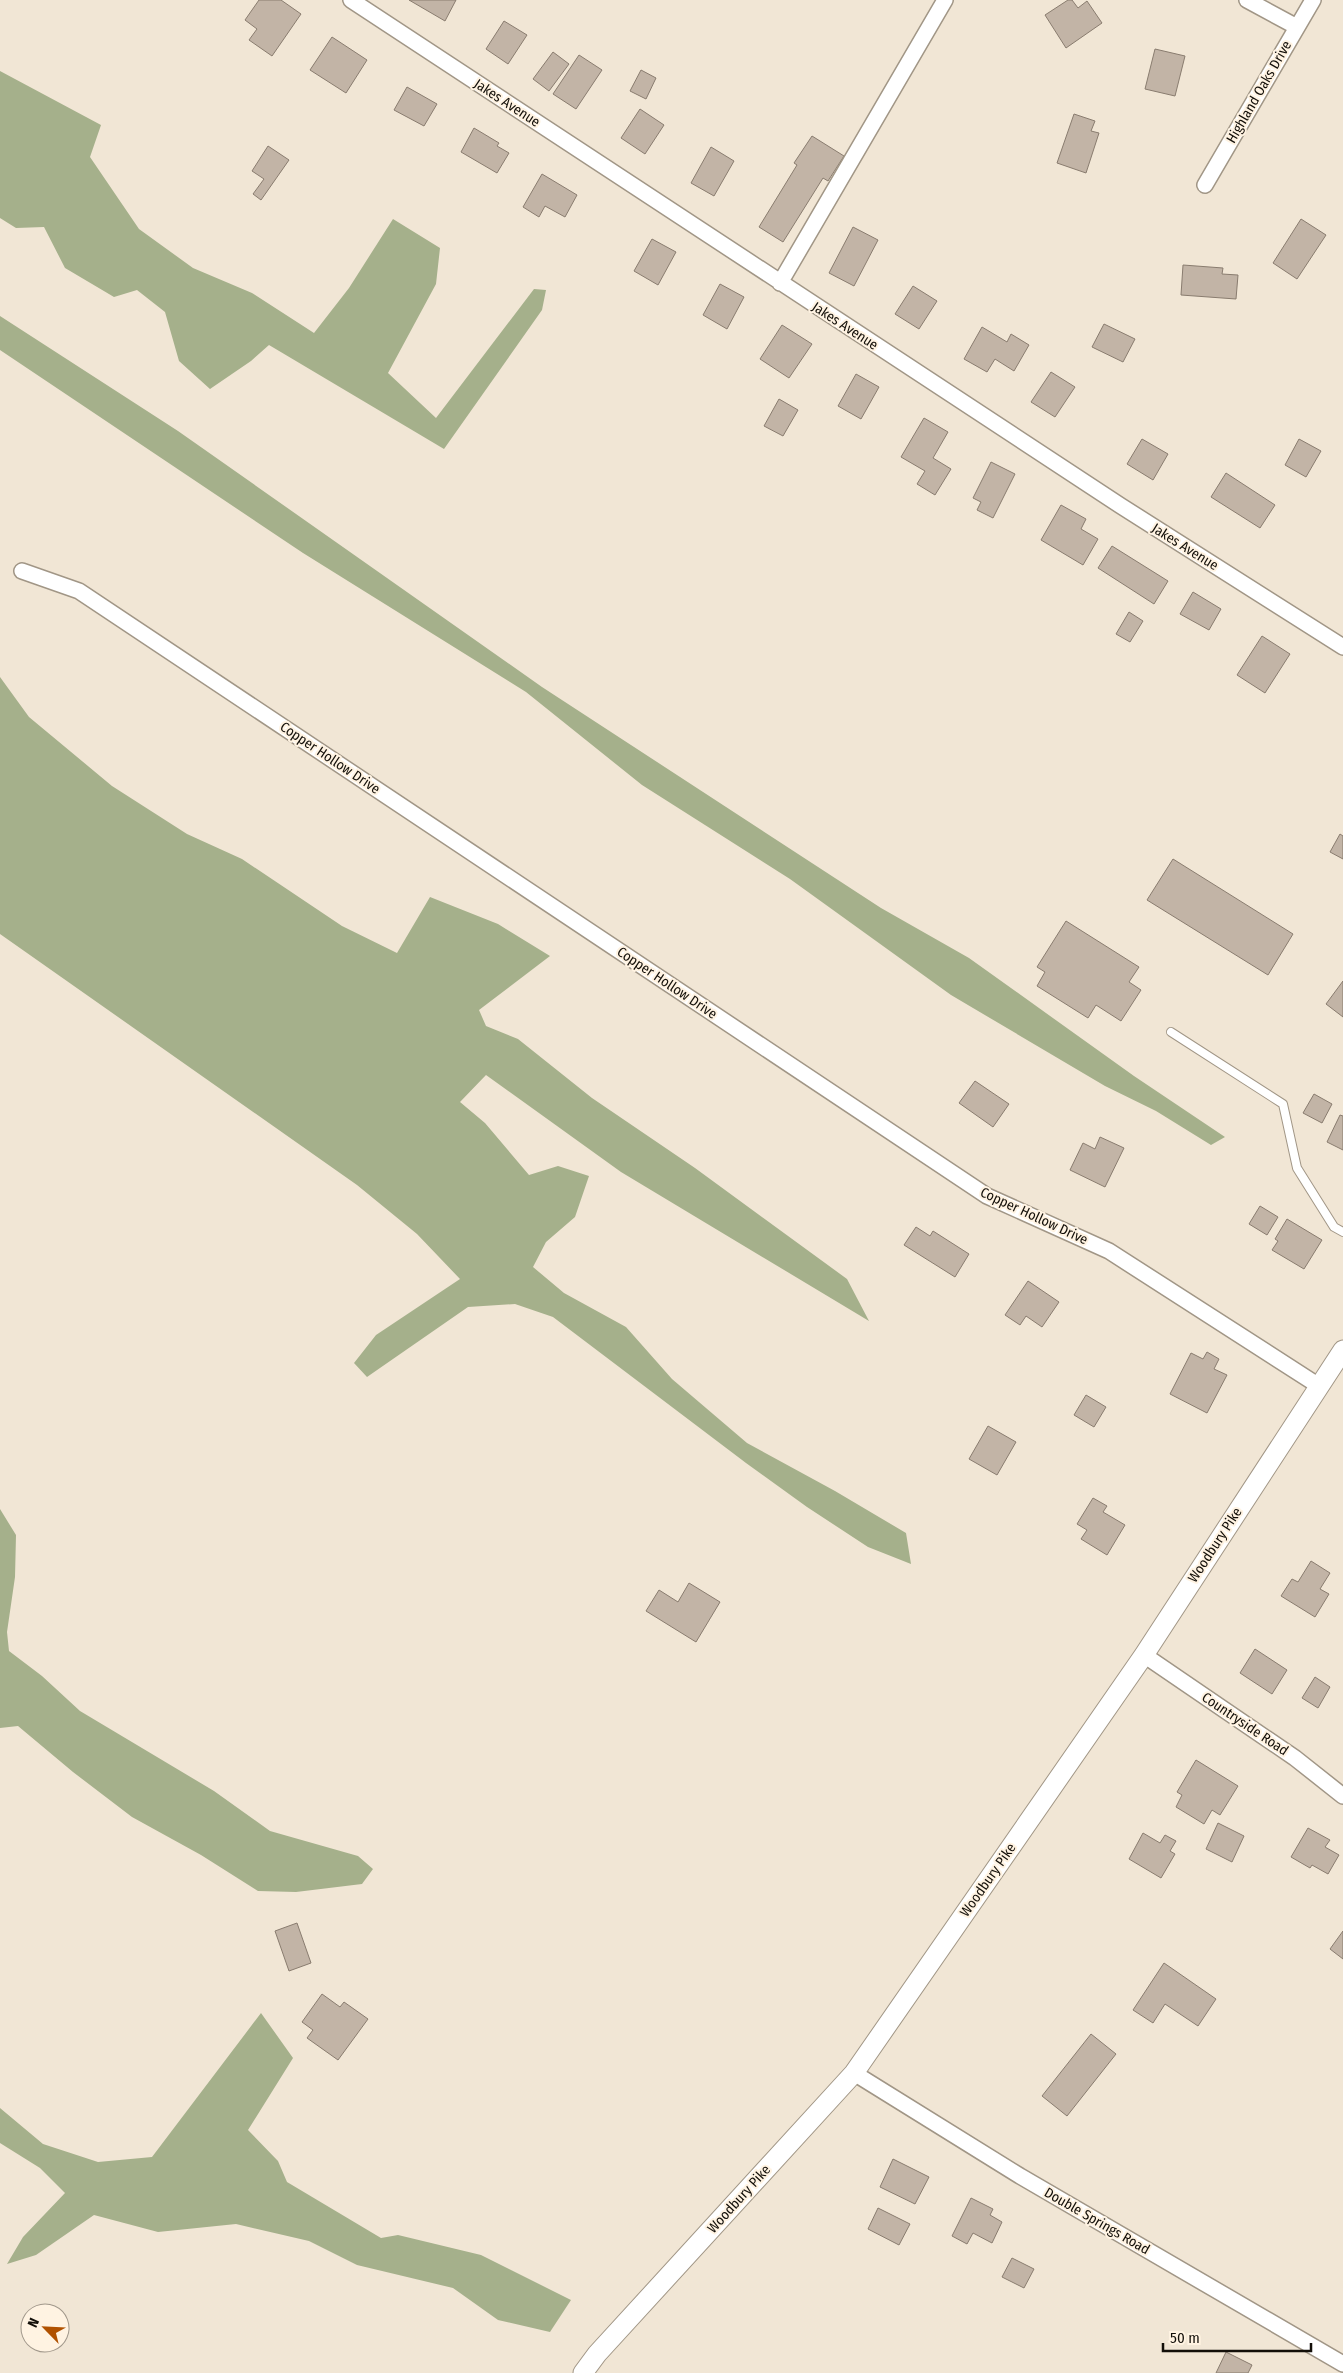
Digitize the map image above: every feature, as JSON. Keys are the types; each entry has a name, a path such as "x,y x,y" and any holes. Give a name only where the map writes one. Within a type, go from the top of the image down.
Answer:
{"street":[{"name":"Jakes Avenue","path":"351,0 1121,506 1343,648"},
{"path":"780,283 945,0"},
{"path":"1248,0 1297,27"},
{"name":"Highland Oaks Drive","path":"1206,185 1313,0"},
{"name":"Copper Hollow Drive","path":"22,571 80,591 987,1196 1109,1251 1319,1386"},
{"name":"Woodbury Pike","path":"583,2373 597,2354 854,2073 1144,1655 1343,1350"},
{"name":"Countryside Road","path":"1144,1655 1295,1758 1343,1796"},
{"name":"Double Springs Road","path":"854,2073 1020,2176 1343,2364"}],"lane":[{"path":"1171,1032 1283,1104 1297,1168 1334,1227 1343,1232"}],"green space":[{"path":"0,71 101,125 90,157 139,229 193,268 252,293 314,333 349,288 393,219 440,248 436,284 388,373 436,418 534,289 546,290 542,310 444,449 269,345 251,361 210,389 179,361 165,312 137,290 114,297 65,268 44,227 16,228 0,218"},
{"path":"0,316 178,431 542,687 881,908 969,958 1134,1076 1225,1137 1211,1145 1156,1111 1105,1086 951,995 790,879 642,785 526,692 303,553 0,350"},
{"path":"0,677 29,717 112,786 187,834 242,859 342,926 397,953 430,897 498,924 550,956 479,1010 486,1026 518,1039 592,1098 695,1168 847,1279 869,1321 621,1172 486,1075 460,1102 485,1123 529,1175 558,1166 589,1176 575,1217 546,1242 533,1267 564,1293 626,1327 672,1379 747,1443 835,1491 906,1533 911,1564 868,1547 807,1507 553,1317 515,1304 468,1307 367,1377 354,1363 376,1335 460,1279 417,1234 357,1185 0,934"},
{"path":"0,1509 16,1535 15,1577 7,1632 9,1651 42,1676 80,1711 214,1791 270,1831 358,1856 373,1869 362,1884 296,1892 258,1891 201,1855 132,1817 73,1772 18,1726 0,1728"},
{"path":"261,2013 293,2058 248,2130 278,2161 287,2182 381,2238 398,2235 481,2255 571,2300 550,2332 498,2320 453,2288 357,2265 309,2241 236,2224 158,2232 94,2215 36,2255 7,2264 23,2237 65,2193 40,2168 0,2143 0,2108 43,2144 98,2162 152,2157"}],"building":[{"path":"259,0 281,0 301,14 272,56 249,40 257,29 245,20"},
{"path":"409,0 456,0 445,21"},
{"path":"1068,0 1072,0 1078,8 1087,1 1102,23 1066,48 1045,15"},
{"path":"504,21 527,35 508,64 486,49"},
{"path":"332,37 367,60 346,93 310,70"},
{"path":"1155,49 1185,56 1175,96 1145,89"},
{"path":"553,52 569,64 549,91 533,79"},
{"path":"579,55 602,70 576,109 553,94"},
{"path":"641,70 656,78 646,99 630,91"},
{"path":"407,87 437,104 424,126 394,110"},
{"path":"640,109 664,125 645,154 621,138"},
{"path":"1074,114 1095,121 1091,131 1099,133 1086,173 1057,163"},
{"path":"474,128 499,143 497,146 509,153 497,173 461,152"},
{"path":"812,136 844,156 828,181 823,178 783,242 759,227 797,165 794,163"},
{"path":"268,146 289,160 261,200 253,194 264,179 252,171"},
{"path":"711,147 734,161 714,196 691,183"},
{"path":"542,174 577,195 565,217 545,206 539,217 523,207"},
{"path":"1301,219 1326,235 1297,279 1273,263"},
{"path":"853,227 878,240 854,286 829,273"},
{"path":"652,239 676,252 658,285 634,271"},
{"path":"1183,265 1223,268 1222,274 1238,275 1236,299 1181,295"},
{"path":"720,284 744,297 727,329 703,315"},
{"path":"913,286 937,301 919,329 895,314"},
{"path":"1104,324 1135,339 1123,362 1092,347"},
{"path":"782,325 812,344 789,378 760,359"},
{"path":"982,327 1007,342 1011,334 1029,345 1014,371 995,359 987,372 964,359"},
{"path":"1051,372 1075,387 1055,417 1031,402"},
{"path":"856,374 879,387 861,419 838,406"},
{"path":"779,399 798,410 783,436 764,426"},
{"path":"924,418 948,432 933,458 951,469 935,495 917,484 925,471 901,457"},
{"path":"1142,439 1168,454 1153,480 1127,464"},
{"path":"1299,439 1321,451 1306,477 1285,465"},
{"path":"991,462 1015,474 993,518 977,510 981,502 973,498"},
{"path":"1226,473 1275,505 1260,528 1211,497"},
{"path":"1061,505 1086,519 1081,529 1098,539 1083,565 1041,540"},
{"path":"1112,546 1168,581 1154,604 1098,568"},
{"path":"1193,592 1221,609 1209,630 1180,614"},
{"path":"1129,612 1143,621 1130,642 1116,634"},
{"path":"1262,636 1290,654 1265,693 1237,675"},
{"path":"1340,834 1343,836 1343,859 1330,852"},
{"path":"1173,859 1293,934 1268,975 1147,900"},
{"path":"1066,921 1139,967 1129,982 1141,990 1121,1021 1096,1005 1088,1018 1037,986 1045,972 1037,967"},
{"path":"1343,981 1343,1017 1326,1004"},
{"path":"975,1081 1009,1104 993,1127 959,1103"},
{"path":"1314,1094 1332,1104 1322,1123 1303,1113"},
{"path":"1340,1115 1343,1116 1343,1150 1327,1142"},
{"path":"1100,1137 1124,1148 1105,1187 1070,1170 1083,1143 1095,1149"},
{"path":"1260,1206 1278,1217 1267,1235 1249,1224"},
{"path":"1287,1219 1322,1240 1304,1269 1272,1250 1278,1241 1275,1239"},
{"path":"916,1227 930,1236 933,1231 969,1254 955,1277 904,1245"},
{"path":"1028,1281 1059,1302 1042,1327 1026,1316 1020,1325 1005,1315"},
{"path":"1207,1352 1219,1359 1214,1369 1227,1375 1207,1413 1170,1394 1191,1353 1203,1359"},
{"path":"1086,1395 1106,1407 1094,1427 1074,1415"},
{"path":"988,1426 1016,1442 997,1475 969,1459"},
{"path":"1093,1498 1107,1506 1103,1512 1125,1525 1107,1555 1081,1539 1087,1530 1077,1524"},
{"path":"1311,1561 1330,1573 1320,1589 1329,1594 1315,1617 1281,1596 1292,1579 1298,1582"},
{"path":"689,1583 720,1602 696,1642 646,1611 659,1590 678,1602"},
{"path":"1255,1649 1287,1670 1272,1694 1240,1673"},
{"path":"1315,1677 1330,1687 1318,1708 1302,1698"},
{"path":"1196,1760 1238,1786 1220,1815 1212,1810 1204,1824 1176,1807 1182,1795 1177,1792"},
{"path":"1218,1823 1244,1836 1232,1862 1206,1849"},
{"path":"1308,1828 1330,1840 1325,1847 1339,1855 1328,1874 1312,1865 1310,1868 1291,1857"},
{"path":"1143,1833 1160,1843 1165,1835 1176,1841 1170,1851 1175,1854 1161,1878 1129,1859"},
{"path":"297,1923 311,1963 289,1971 275,1931"},
{"path":"1343,1931 1343,1959 1330,1949"},
{"path":"1164,1963 1216,1999 1198,2026 1165,2004 1153,2023 1133,2010"},
{"path":"322,1994 340,2007 344,2002 368,2019 338,2060 307,2038 313,2030 302,2022"},
{"path":"1091,2034 1116,2054 1067,2116 1042,2096"},
{"path":"893,2159 929,2177 915,2204 880,2187"},
{"path":"971,2198 993,2209 990,2215 1002,2222 992,2243 973,2233 967,2244 952,2236"},
{"path":"878,2208 910,2224 899,2245 868,2229"},
{"path":"1012,2258 1034,2269 1024,2288 1002,2277"},
{"path":"1226,2352 1252,2365 1248,2373 1216,2373"}]}
